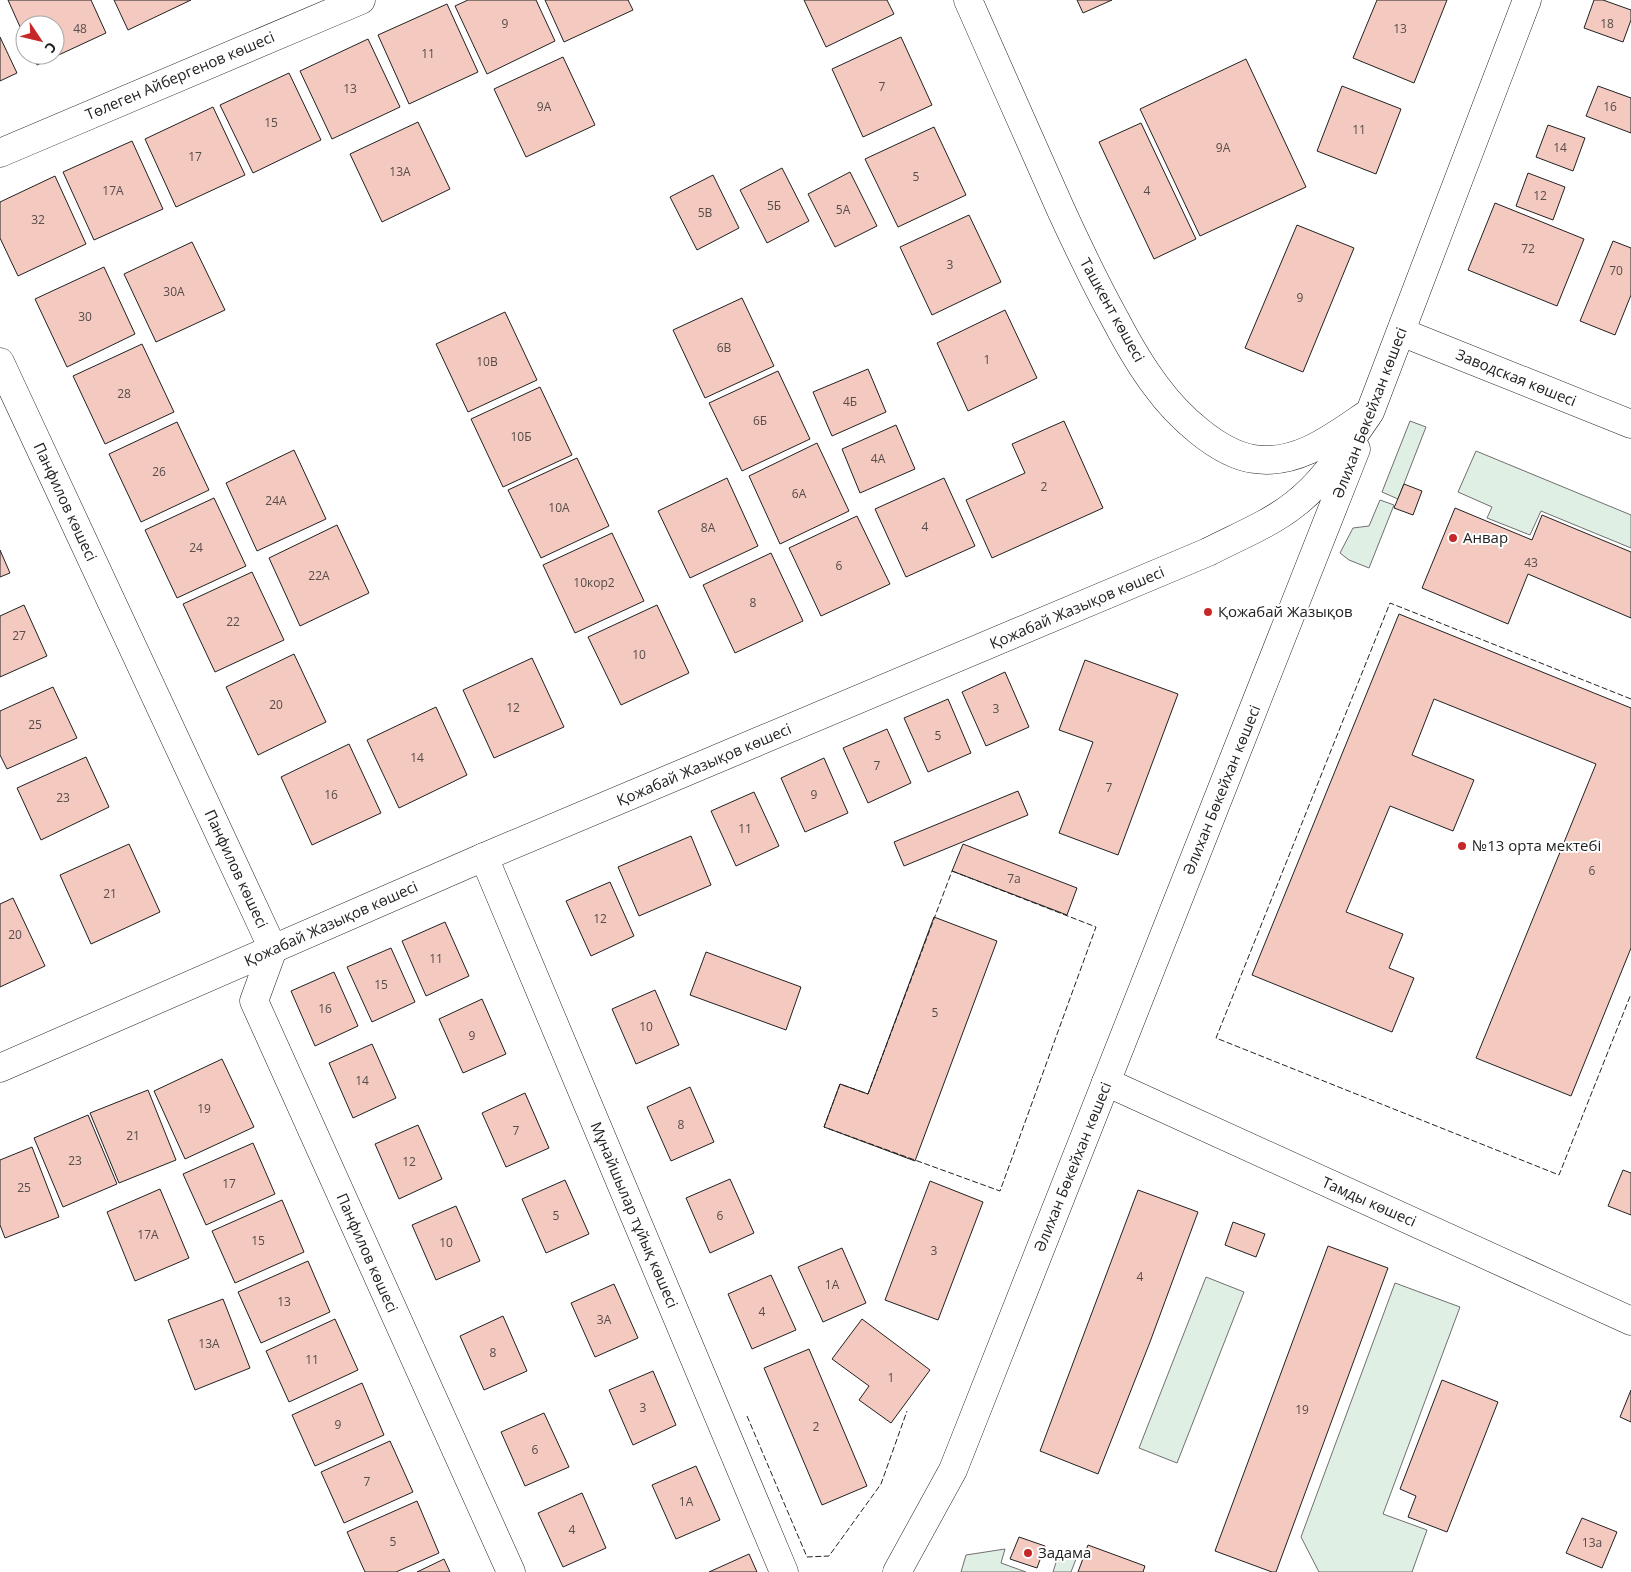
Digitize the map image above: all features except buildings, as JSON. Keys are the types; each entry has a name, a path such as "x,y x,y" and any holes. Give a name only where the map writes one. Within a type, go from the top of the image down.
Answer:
{"street":[{"name":"Төлеген Айбергенов көшесі","path":"0,153 361,0"},
{"name":"Ташкент көшесі","path":"968,0 1088,270 1130,348 1156,387 1186,418 1201,433 1235,454 1254,459 1272,459 1304,453 1370,412"},
{"name":"Әлихан Бөкейхан көшесі","path":"897,1572 953,1470 1370,412 1527,0"},
{"name":"Заводская көшесі","path":"1401,332 1631,424"},
{"name":"Панфилов көшесі","path":"0,362 274,949 254,1001 511,1572"},
{"name":"Қожабай Жазықов көшесі","path":"0,1068 484,857 1208,552 1259,526 1295,504 1324,476 1370,412"},
{"name":"Мұнайшылар тұйық көшесі","path":"484,857 784,1572"},
{"name":"Тамды көшесі","path":"1106,1082 1631,1320"}],"green space":[{"path":"1410,421 1426,427 1398,499 1382,492"},
{"path":"1476,451 1631,515 1631,548 1541,511 1530,535 1487,518 1492,507 1458,492"},
{"path":"1380,500 1394,505 1369,568 1349,560 1340,553 1353,528 1369,526"},
{"path":"1206,1277 1244,1292 1177,1463 1139,1448"},
{"path":"1395,1283 1460,1307 1383,1514 1427,1530 1412,1572 1319,1572 1301,1537"},
{"path":"1005,1549 1001,1563 1026,1572 961,1572 966,1555"},
{"path":"1059,1553 1076,1559 1071,1572 1053,1572"}],"fence":[{"path":"1631,699 1390,603 1216,1038 1559,1175 1631,994"},
{"path":"952,871 1096,927 1000,1191 824,1127 840,1084 868,1094 952,871"},
{"path":"747,1416 807,1557 829,1556 881,1484 907,1411"}],"place":[{"name":"Анвар","path":"1453,538"},
{"name":"Қожабай Жазықов","path":"1208,612"},
{"name":"№13 орта мектебі","path":"1462,846"},
{"name":"Задама","path":"1028,1553"}]}
